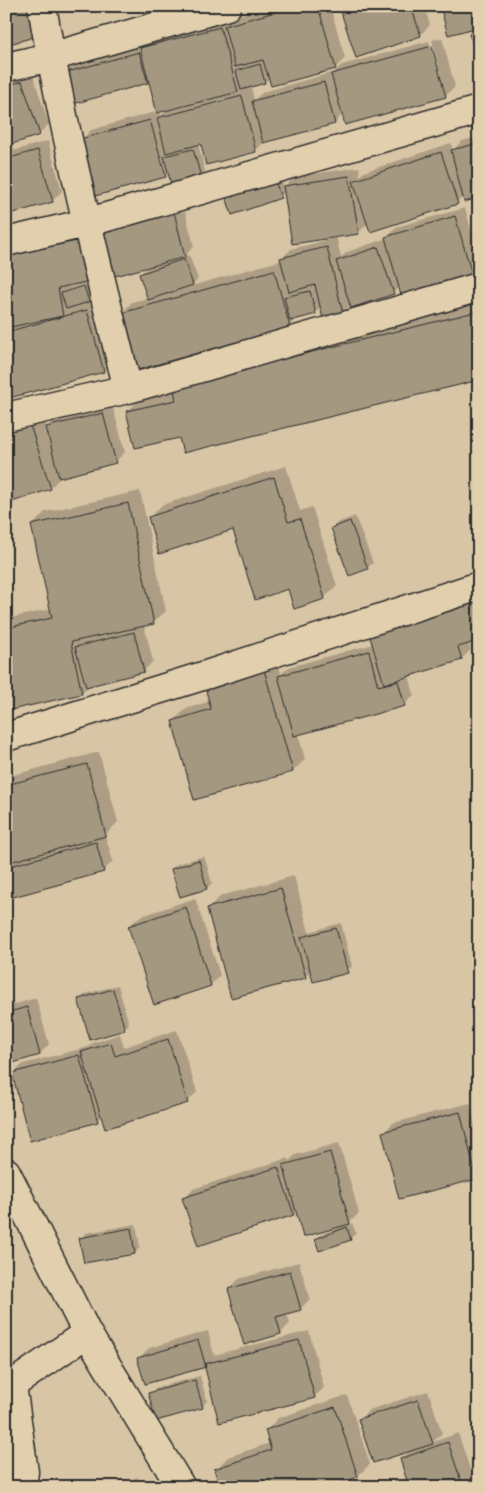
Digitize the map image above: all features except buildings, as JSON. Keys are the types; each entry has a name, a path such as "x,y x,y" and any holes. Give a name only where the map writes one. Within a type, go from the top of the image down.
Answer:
{"street":[{"path":"42,6 86,223 128,389"},
{"path":"6,67 51,57 227,6"},
{"path":"6,242 86,223 479,110"},
{"path":"6,418 128,389 479,288"},
{"path":"6,736 209,674 479,586"},
{"path":"6,1172 87,1333 181,1487"},
{"path":"22,1487 24,1472 12,1385 87,1333"}]}
